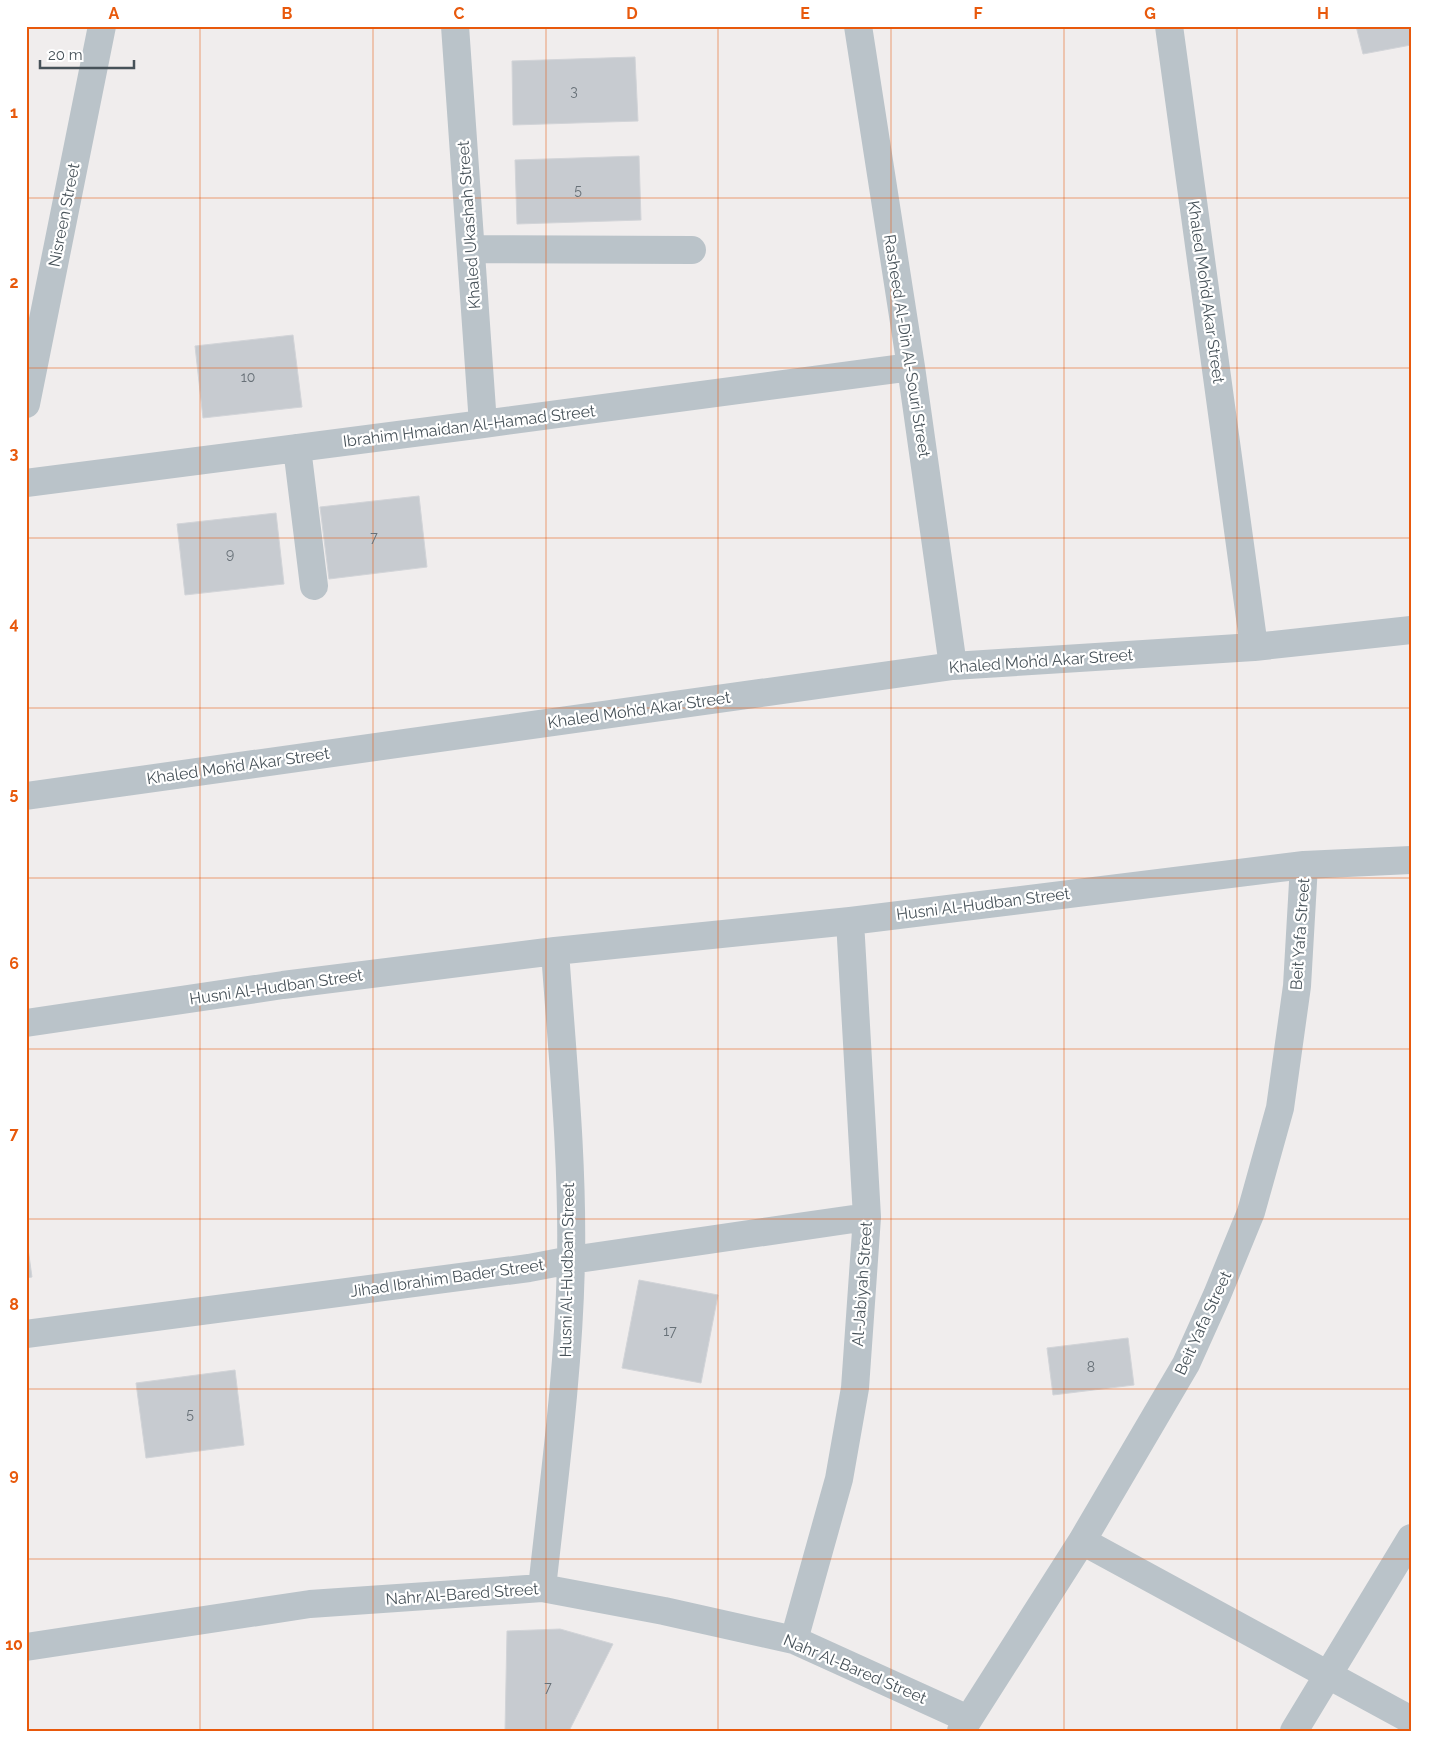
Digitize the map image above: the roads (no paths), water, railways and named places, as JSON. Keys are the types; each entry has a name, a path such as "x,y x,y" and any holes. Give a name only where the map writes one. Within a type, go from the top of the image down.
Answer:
{"street":[{"name":"Nisreen Street","path":"26,404 102,26"},
{"name":"Khaled Ukashah Street","path":"455,26 483,424"},
{"name":"Rasheed Al-Din Al-Souri Street","path":"858,26 911,367 953,666"},
{"name":"Khaled Moh’d Akar Street","path":"1169,26 1254,647"},
{"path":"471,249 692,250"},
{"name":"Ibrahim Hmaidan Al-Hamad Street","path":"26,483 911,367"},
{"path":"297,448 314,586"},
{"name":"Khaled Moh’d Akar Street","path":"26,796 953,666 1254,647 1411,630"},
{"name":"Husni Al-Hudban Street","path":"26,1023 283,985 555,951 850,921 1304,865 1411,860"},
{"name":"Beit Yafa Street","path":"965,1725 1082,1541 1186,1364 1251,1212 1280,1108 1297,986 1304,865"},
{"name":"Al-Jabiyah Street","path":"794,1640 839,1479 855,1388 866,1217 850,921"},
{"name":"Husni Al-Hudban Street","path":"542,1588 563,1393 571,1260 569,1166 555,951"},
{"name":"Jihad Ibrahim Bader Street","path":"26,1334 520,1269 866,1217"},
{"path":"1294,1731 1326,1675 1411,1538"},
{"path":"1082,1541 1411,1720"},
{"name":"Nahr Al-Bared Street","path":"26,1646 310,1604 542,1588 664,1611 794,1640 965,1725"}]}
